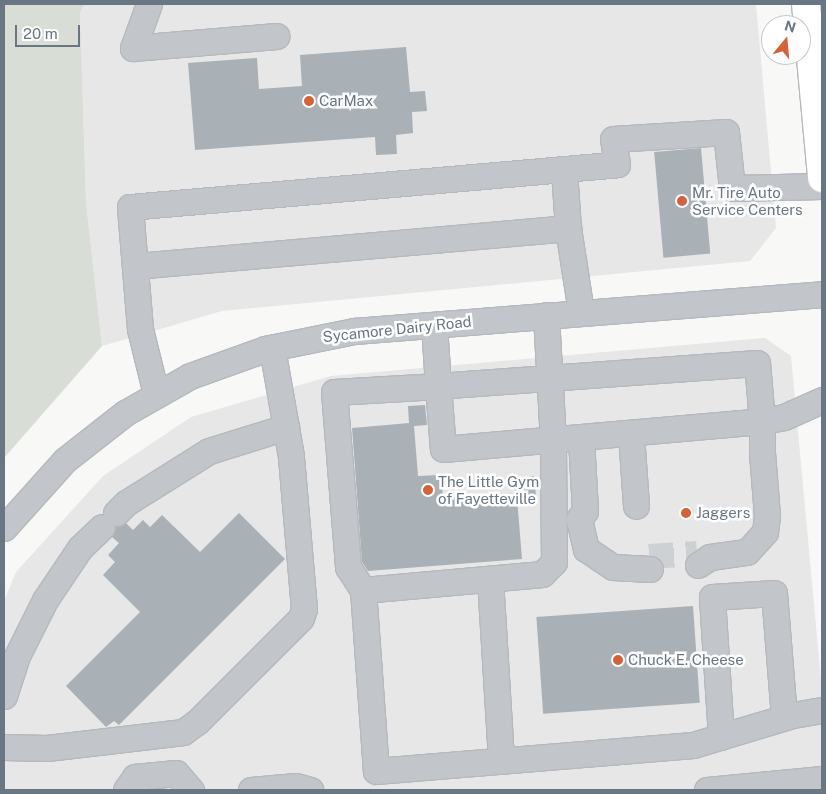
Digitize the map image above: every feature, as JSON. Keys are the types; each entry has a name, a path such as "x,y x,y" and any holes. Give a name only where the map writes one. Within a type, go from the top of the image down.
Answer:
{"main road":[{"path":"806,4 816,57 822,178"}],"street":[{"path":"149,4 133,48 276,36"},
{"path":"156,394 140,329 130,207 616,164 613,139 726,132 732,188 822,186"},
{"path":"564,170 568,228 581,312"},
{"path":"135,266 568,228"},
{"name":"Sycamore Dairy Road","path":"4,528 65,460 125,413 190,376 272,348 354,331 822,294"},
{"path":"363,590 542,574 554,562 553,441 546,315"},
{"path":"434,324 443,449 582,439 762,421 784,417 822,400"},
{"path":"4,748 47,748 183,732 197,722 301,618 303,600 286,427 272,348"},
{"path":"702,558 747,552 765,532 762,421 757,363 550,379 334,392 348,567 363,590 376,770 693,745 784,717 822,710"},
{"path":"4,696 16,658 45,600 80,548 126,503 209,451 286,427"},
{"path":"631,434 636,506"},
{"path":"582,439 585,511 593,516 596,534 612,552 649,563"},
{"path":"490,579 501,761"},
{"path":"722,737 712,597 774,593 784,717"},
{"path":"126,790 135,777 176,773 191,790"},
{"path":"707,790 822,779"},
{"path":"251,790 296,786 310,790"}],"shaded area":[{"path":"4,4 84,4 80,13 86,202 102,346 4,458"},
{"path":"84,4 756,4 776,228 750,261 222,311 102,346 86,202 80,13"},
{"path":"765,338 791,356 822,691 822,790 4,790 4,601 16,572 103,476 191,417 331,376"}],"building":[{"name":"CarMax","path":"406,47 410,92 425,91 427,111 412,112 413,133 396,135 397,154 376,155 375,137 195,150 188,63 257,58 259,89 302,86 300,55"},
{"name":"Mr. Tire Auto Service Centers","path":"701,148 710,254 663,258 654,152"},
{"path":"425,405 427,425 414,426 418,476 441,475 443,498 515,493 513,478 534,476 536,496 517,498 522,559 368,571 362,562 352,428 409,423 408,406"},
{"path":"239,513 285,559 119,725 114,721 106,727 66,686 140,612 103,575 115,562 108,555 119,543 112,537 116,527 126,523 133,530 143,520 150,527 162,515 200,552"},
{"name":"Chuck E. Cheese","path":"693,606 700,703 543,714 536,617"}],"tunnel":[{"path":"649,556 697,553"}],"place":[{"name":"CarMax","path":"309,101"},
{"name":"Mr. Tire Auto Service Centers","path":"682,201"},
{"name":"The Little Gym of Fayetteville","path":"428,490"},
{"name":"Jaggers","path":"686,513"},
{"name":"Chuck E. Cheese","path":"618,660"}]}
